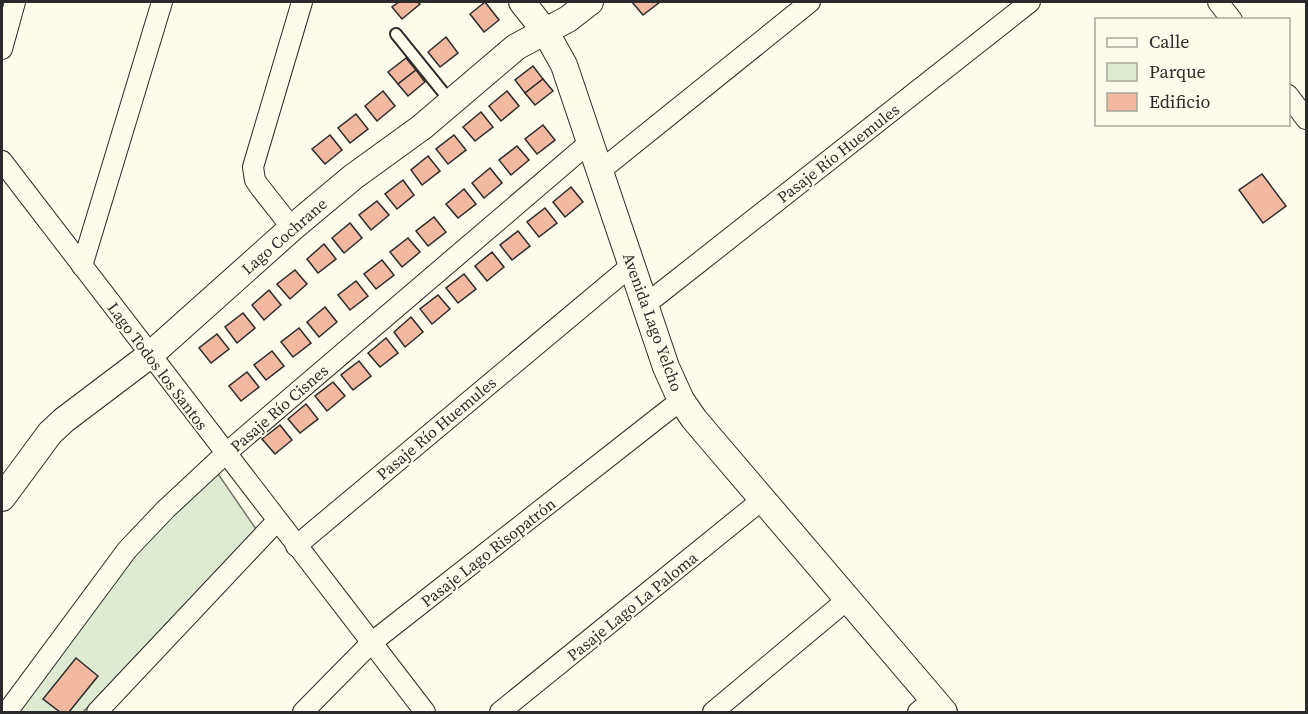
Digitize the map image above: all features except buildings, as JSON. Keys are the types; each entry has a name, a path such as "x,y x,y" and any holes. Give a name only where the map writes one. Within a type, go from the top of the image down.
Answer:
{"street":[{"path":"2,49 15,2"},
{"path":"82,266 162,2"},
{"path":"292,228 255,180 253,167 302,2"},
{"name":"Avenida Lago Yelcho","path":"522,2 545,31 564,65 666,367 681,400 848,599 932,708"},
{"name":"Lago Cochrane","path":"2,498 50,433 64,420 150,355 292,228 353,177 452,103 516,47 568,19 590,2"},
{"path":"600,171 810,2"},
{"name":"Pasaje Río Huemules","path":"645,305 1030,2"},
{"path":"1218,2 1230,18"},
{"path":"1290,98 1306,119"},
{"name":"Pasaje Río Cisnes","path":"7,712 127,550 152,523 225,454 590,142"},
{"name":"Lago Todos los Santos","path":"2,161 425,712"},
{"name":"Pasaje Río Huemules","path":"296,546 632,265"},
{"name":"Pasaje Lago Risopatrón","path":"303,712 372,643 681,400"},
{"name":"Pasaje Lago La Paloma","path":"500,712 762,499"},
{"path":"97,712 277,521"},
{"path":"713,712 848,599"}],"lane":[{"path":"396,34 452,103"}],"green space":[{"path":"216,471 256,529 83,712 16,712 155,528"}]}
